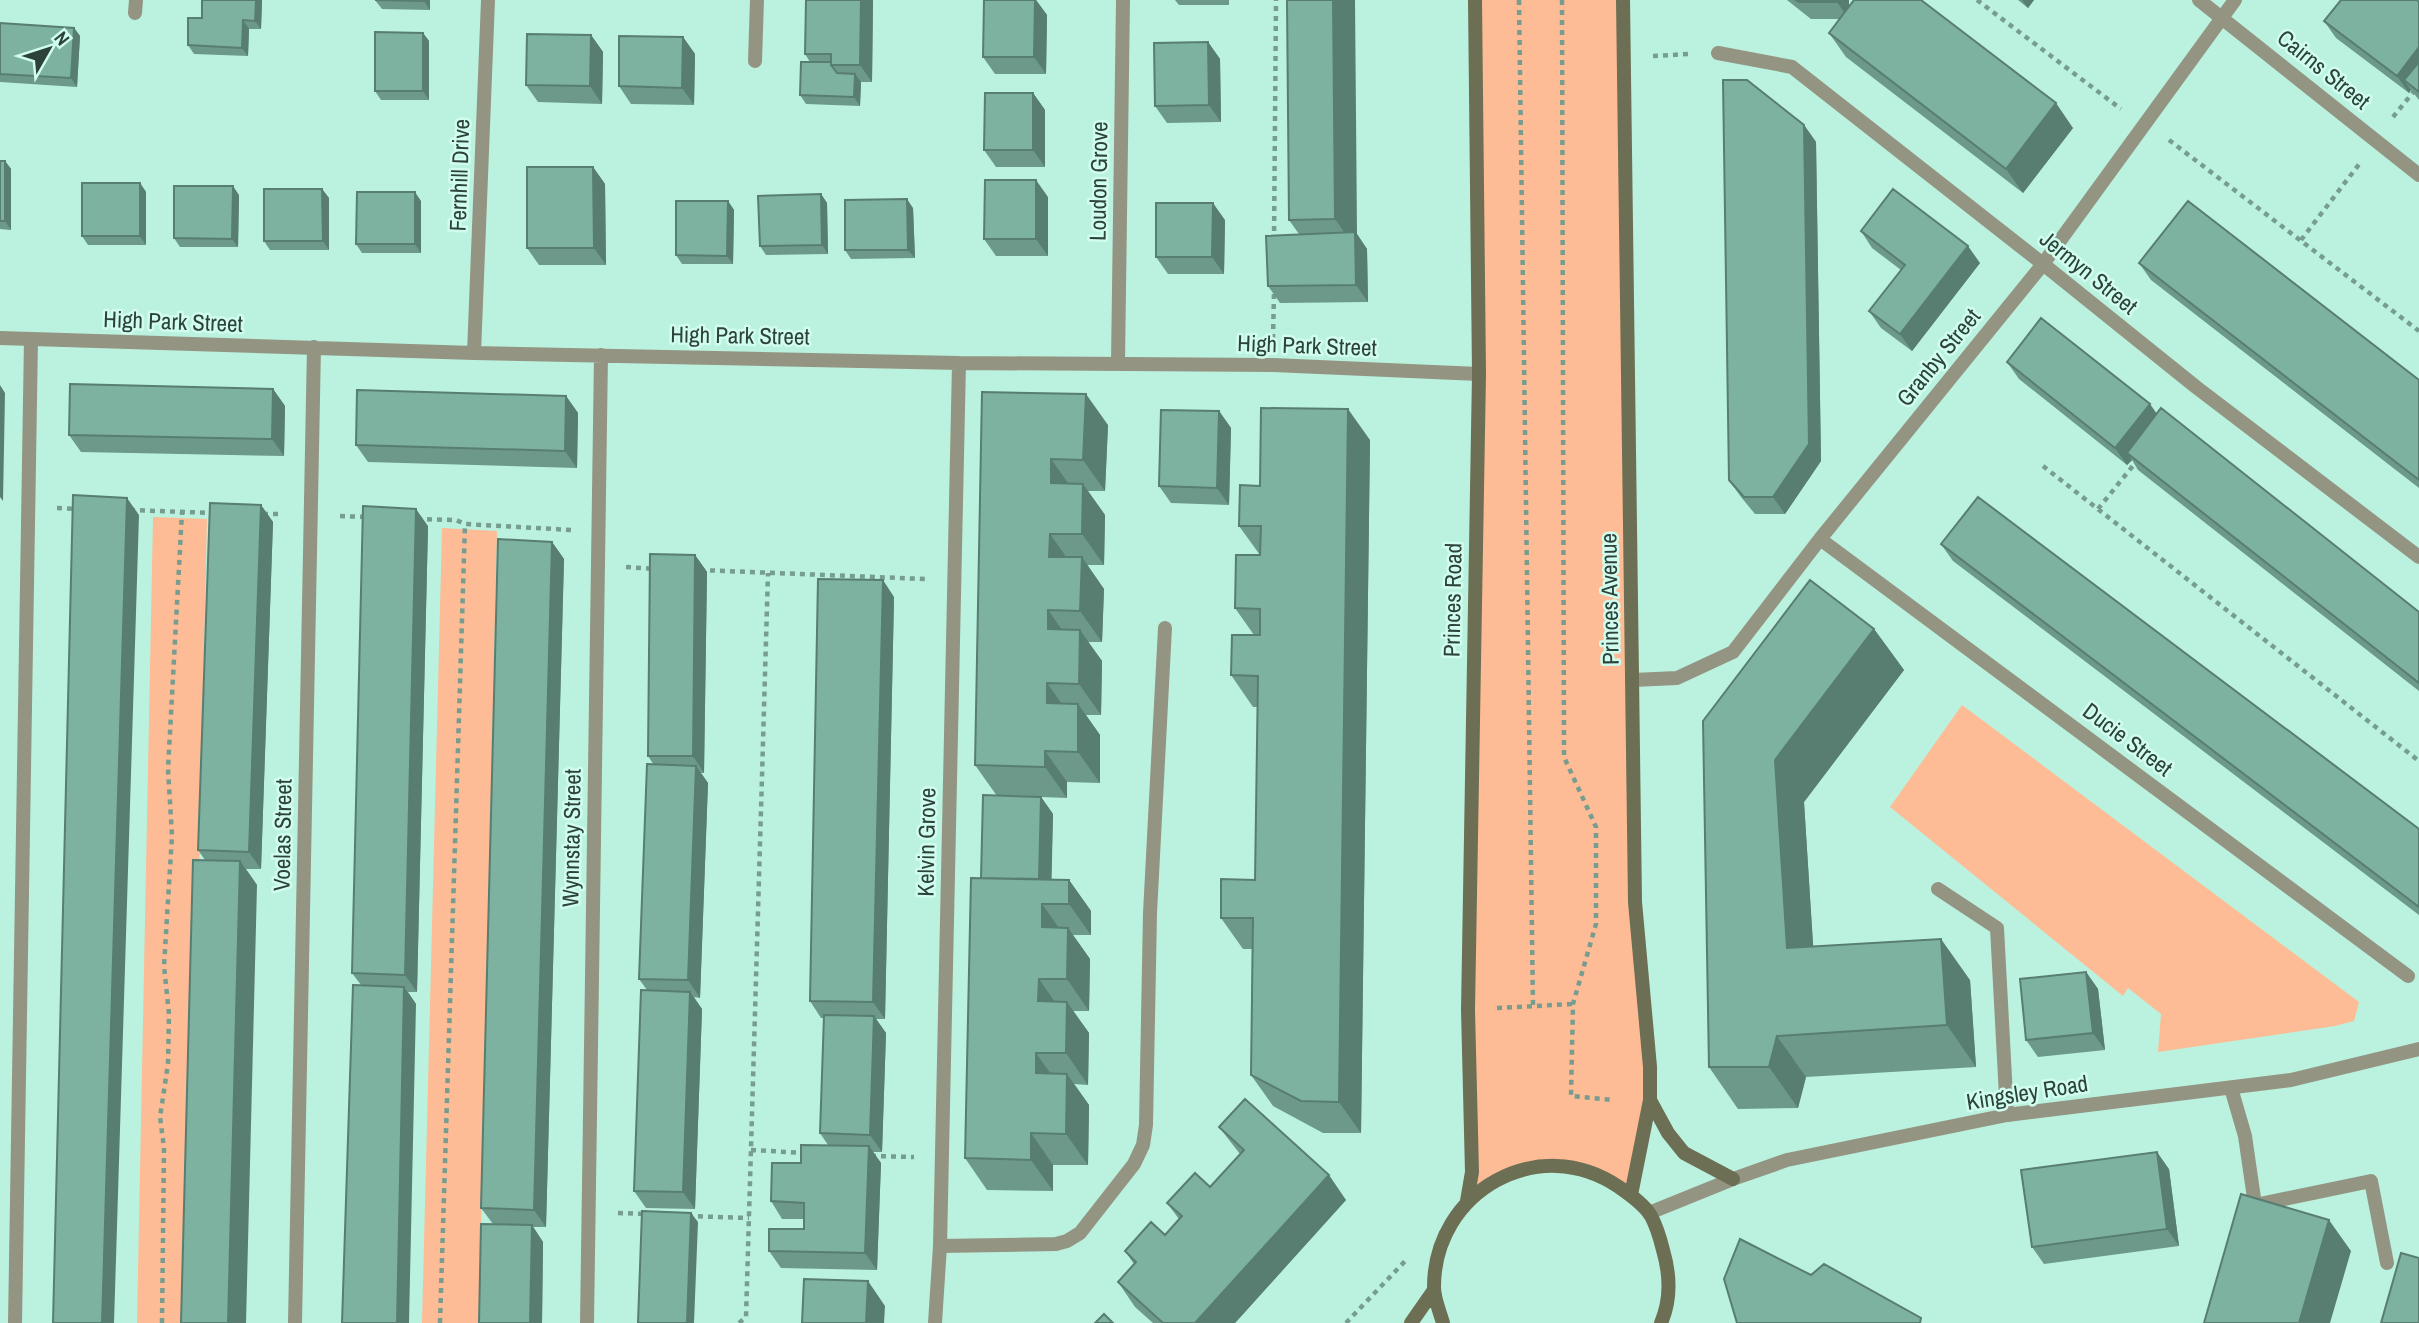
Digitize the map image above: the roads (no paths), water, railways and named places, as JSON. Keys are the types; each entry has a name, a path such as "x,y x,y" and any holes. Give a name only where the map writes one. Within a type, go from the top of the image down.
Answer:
{"main road":[{"name":"Princes Road","path":"1467,1201 1472,1172 1468,1010 1479,374 1475,0"},
{"name":"Princes Avenue","path":"1623,0 1635,902 1650,1067 1650,1100 1630,1195"},
{"path":"1650,1100 1668,1133 1685,1153 1733,1179"},
{"path":"1443,1323 1434,1290 1436,1263 1447,1229 1467,1201 1500,1177 1539,1166 1572,1167 1604,1177 1630,1195 1649,1213 1659,1234 1669,1271 1667,1310 1661,1323"},
{"path":"1411,1323 1434,1290"}],"street":[{"name":"Fernhill Drive","path":"474,353 488,0"},
{"path":"755,61 757,0"},
{"name":"Loudon Grove","path":"1118,362 1123,0"},
{"name":"Cairns Street","path":"2199,0 2419,175"},
{"name":"Granby Street","path":"1633,680 1677,678 1733,652 1820,539 2043,264 2235,0"},
{"name":"Jermyn Street","path":"1718,53 1792,67 2196,387 2419,556"},
{"name":"High Park Street","path":"0,338 474,353 959,363 1273,365 1479,374"},
{"path":"15,1323 31,339"},
{"name":"Voelas Street","path":"295,1323 314,347"},
{"name":"Wynnstay Street","path":"587,1323 601,355"},
{"name":"Kelvin Grove","path":"935,1323 940,1246 959,363"},
{"name":"Ducie Street","path":"1820,539 2408,976"},
{"path":"940,1246 1056,1244 1067,1241 1080,1233 1133,1164 1143,1145 1146,1125 1150,913 1165,628"},
{"path":"1938,889 1997,928 2007,1115"},
{"name":"Kingsley Road","path":"1649,1213 1787,1160 2007,1115 2291,1080 2419,1049"},
{"path":"2231,1088 2245,1136 2255,1205 2371,1181 2387,1263"}]}
